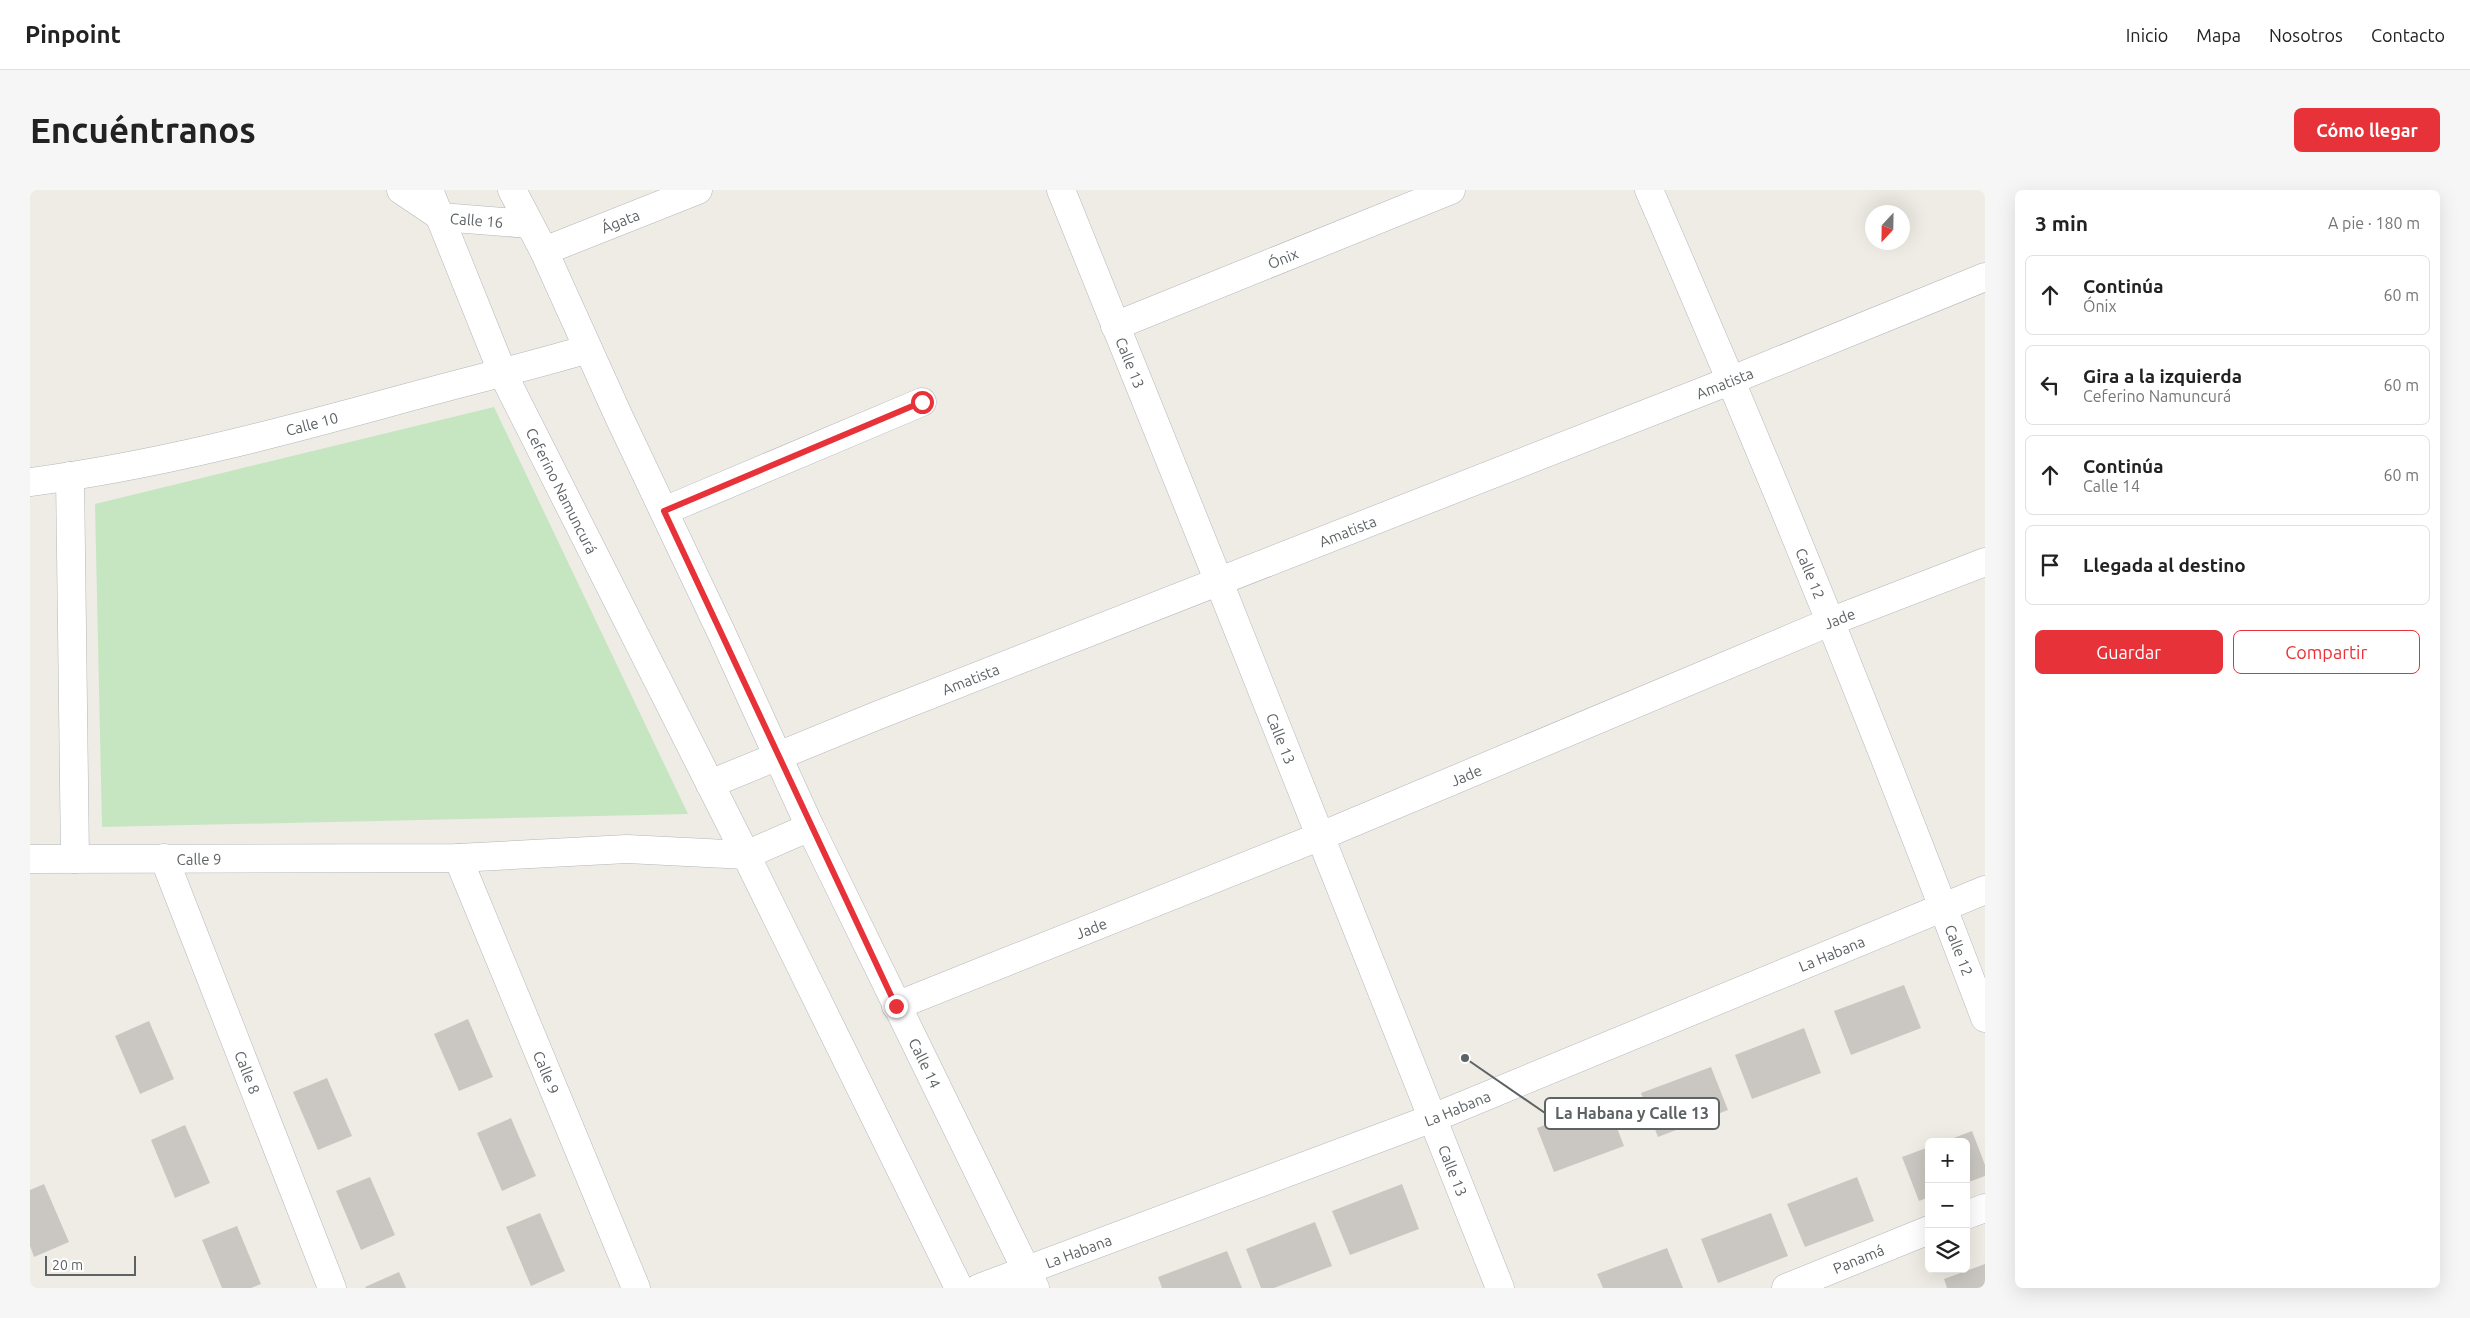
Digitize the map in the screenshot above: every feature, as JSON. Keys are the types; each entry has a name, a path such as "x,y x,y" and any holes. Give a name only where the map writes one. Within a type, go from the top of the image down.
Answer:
{"street":[{"name":"Calle 16","path":"401,190 441,217 530,224"},
{"name":"Ceferino Namuncurá","path":"428,190 441,217 503,374 710,784"},
{"path":"512,190 544,251 777,756"},
{"name":"Ágata","path":"544,251 698,190"},
{"name":"Calle 13","path":"1061,190 1321,836 1500,1288"},
{"name":"Ónix","path":"1115,326 1451,190"},
{"name":"Calle 12","path":"1649,190 1732,380 1832,621 1985,1018"},
{"name":"Amatista","path":"710,784 1732,380 1985,277"},
{"name":"Calle 10","path":"30,482 70,476 258,438 503,374 588,348"},
{"path":"664,511 922,402"},
{"path":"70,476 75,859"},
{"name":"Jade","path":"896,1006 946,984 1321,836 1832,621 1985,562"},
{"name":"Calle 14","path":"777,756 896,1006 1030,1279"},
{"path":"710,784 958,1288"},
{"name":"Calle 9","path":"30,859 458,858 627,849 746,854 810,827"},
{"name":"Calle 8","path":"164,858 332,1288"},
{"name":"Calle 9","path":"458,858 636,1288"},
{"name":"La Habana","path":"979,1288 1030,1279 1433,1118 1985,890"},
{"path":"1970,1214 1985,1208"},
{"name":"Panamá","path":"1786,1288 1925,1232"}],"green space":[{"path":"494,407 688,814 102,827 95,504"}],"building":[{"path":"1904,985 1921,1028 1851,1055 1834,1011"},
{"path":"468,1019 493,1077 459,1091 434,1034"},
{"path":"149,1021 174,1079 140,1094 115,1036"},
{"path":"1804,1028 1821,1073 1752,1099 1735,1055"},
{"path":"1711,1067 1728,1110 1658,1137 1641,1093"},
{"path":"327,1078 352,1136 318,1150 293,1092"},
{"path":"1607,1102 1624,1146 1554,1172 1537,1128"},
{"path":"511,1118 536,1176 502,1191 477,1133"},
{"path":"185,1125 210,1183 175,1198 151,1140"},
{"path":"1972,1131 1985,1165 1985,1176 1970,1182 1970,1138 1954,1138"},
{"path":"1925,1148 1925,1199 1919,1201 1902,1157"},
{"path":"370,1177 395,1235 361,1250 336,1191"},
{"path":"1857,1177 1874,1221 1805,1247 1787,1204"},
{"path":"44,1184 69,1242 34,1257 30,1246 30,1190"},
{"path":"1402,1184 1419,1229 1350,1255 1332,1211"},
{"path":"540,1213 565,1271 531,1286 506,1227"},
{"path":"1771,1213 1788,1256 1718,1283 1701,1239"},
{"path":"1315,1222 1332,1266 1274,1288 1261,1288 1246,1249"},
{"path":"237,1226 261,1284 251,1288 222,1288 202,1240"},
{"path":"1667,1248 1683,1288 1603,1288 1597,1274"},
{"path":"1227,1251 1242,1288 1162,1288 1158,1277"},
{"path":"1985,1264 1985,1288 1947,1288 1944,1279 1960,1273 1970,1273 1970,1269"},
{"path":"399,1272 406,1288 365,1287"}],"place":[{"name":"La Habana y Calle 13","path":"1465,1058"}],"route":[{"path":"896,1006 810,827 664,511 922,402"}]}
